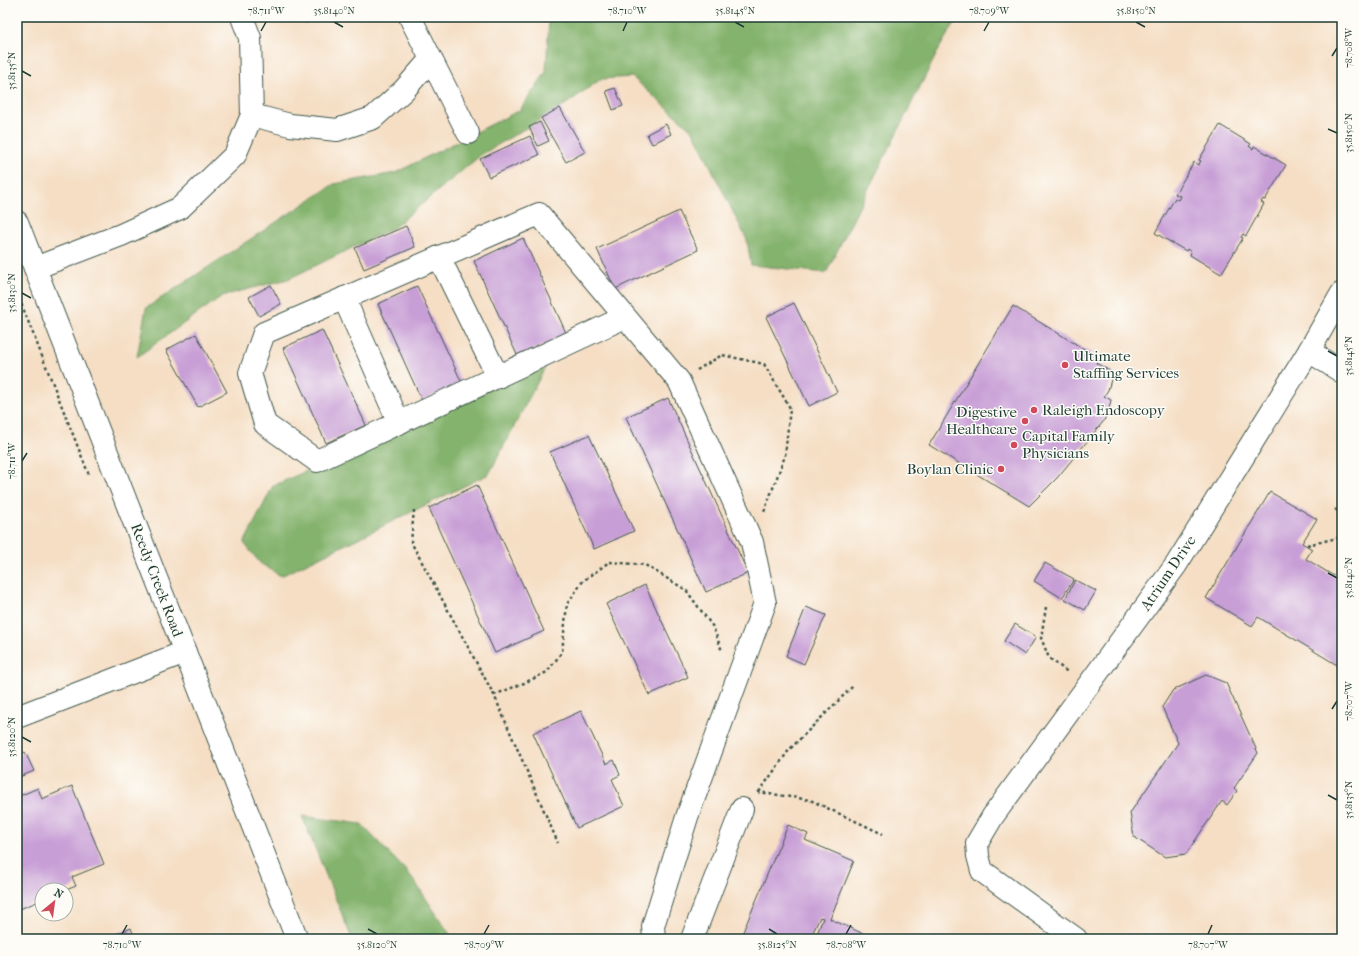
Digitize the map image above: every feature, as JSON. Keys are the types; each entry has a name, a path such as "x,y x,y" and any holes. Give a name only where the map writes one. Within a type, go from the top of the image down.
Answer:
{"street":[{"path":"35,268 121,235 180,208 236,155 252,115 250,38 242,17"},
{"path":"410,17 468,132"},
{"path":"252,115 290,125 337,130 373,118 404,90 431,59"},
{"path":"625,318 317,462 265,424 250,373 264,333 538,214 679,381 752,542 765,603 687,818 652,926 654,939"},
{"name":"Reedy Creek Road","path":"17,222 297,939"},
{"path":"439,257 498,377"},
{"name":"Atrium Drive","path":"1076,939 982,871 978,856 977,843 993,816 1176,564 1309,351 1342,292"},
{"path":"344,298 400,423"},
{"path":"1309,351 1342,372"},
{"path":"17,717 185,652"},
{"path":"692,939 742,809"}],"path":[{"path":"679,381 722,355 764,364 790,408 785,456 752,542"},
{"path":"1335,509 1342,514"},
{"path":"414,510 411,542 494,695 558,843"},
{"path":"1307,545 1342,537"},
{"path":"494,695 547,672 562,652 567,604 583,581 609,562 645,565 686,590 713,627 735,685"},
{"path":"1046,607 1041,638 1049,658 1066,672 1090,684"},
{"path":"742,809 759,792 789,750 854,685"},
{"path":"759,792 810,800 883,834"}],"green space":[{"path":"549,17 958,17 940,47 826,273 751,265 747,240 693,131 632,77 601,79 566,104 481,155 393,228 288,279 222,296 137,357 146,308 334,184 395,173 520,110 546,72"},
{"path":"548,362 489,474 281,576 260,563 244,543 273,486"},
{"path":"302,816 361,824 411,876 453,939 352,939"}],"building":[{"path":"302,17 319,17 305,23"},
{"path":"615,88 623,106 613,110 606,91"},
{"path":"560,108 585,152 566,162 541,118"},
{"path":"540,122 549,141 538,146 529,127"},
{"path":"666,124 671,134 652,144 647,134"},
{"path":"1220,125 1251,144 1249,146 1253,149 1254,146 1286,165 1265,200 1263,199 1261,202 1264,204 1246,236 1243,234 1241,237 1243,238 1221,274 1190,255 1191,252 1187,249 1186,251 1155,233 1175,198 1178,200 1180,196 1175,194 1194,162 1198,165 1201,161 1199,160"},
{"path":"530,136 539,155 489,177 480,159"},
{"path":"679,211 698,250 615,289 597,249"},
{"path":"406,226 415,247 364,269 355,248"},
{"path":"523,238 567,335 518,357 474,261"},
{"path":"271,285 281,304 259,316 249,297"},
{"path":"417,286 462,383 422,401 378,304"},
{"path":"794,303 837,392 809,406 766,317"},
{"path":"1013,306 1099,358 1096,363 1113,373 1108,390 1104,396 1111,400 1108,413 1103,422 1057,478 1029,506 929,445"},
{"path":"322,330 366,425 326,443 283,348"},
{"path":"196,334 227,392 198,407 166,350"},
{"path":"668,398 748,573 706,592 626,417"},
{"path":"589,435 634,531 594,549 550,452"},
{"path":"477,485 544,631 495,653 429,508"},
{"path":"1270,492 1317,519 1302,543 1312,549 1306,559 1342,581 1342,668 1258,617 1252,626 1206,598"},
{"path":"1045,563 1074,579 1062,598 1034,581"},
{"path":"1075,580 1096,591 1085,610 1065,599"},
{"path":"645,585 688,677 649,695 606,604"},
{"path":"806,607 826,615 804,664 786,656"},
{"path":"1015,624 1036,637 1025,655 1004,641"},
{"path":"1206,675 1226,683 1258,753 1234,788 1237,791 1227,805 1222,801 1186,854 1165,857 1134,837 1130,813 1178,743 1162,707 1173,690"},
{"path":"581,711 606,764 614,760 620,775 612,779 624,806 577,828 533,733"},
{"path":"25,752 34,771 17,778 17,756"},
{"path":"72,786 104,864 72,877 76,886 74,887 74,882 34,882 34,903 17,910 17,797 38,788 42,799"},
{"path":"788,825 808,834 805,840 854,861 830,919 864,934 862,939 815,939 823,918 820,917 810,939 740,939"},
{"path":"131,928 135,939 105,939"}],"place":[{"name":"Ultimate Staffing Services","path":"1065,365"},
{"name":"Raleigh Endoscopy","path":"1034,410"},
{"name":"Digestive Healthcare","path":"1025,421"},
{"name":"Capital Family Physicians","path":"1014,445"},
{"name":"Boylan Clinic","path":"1001,469"}]}
